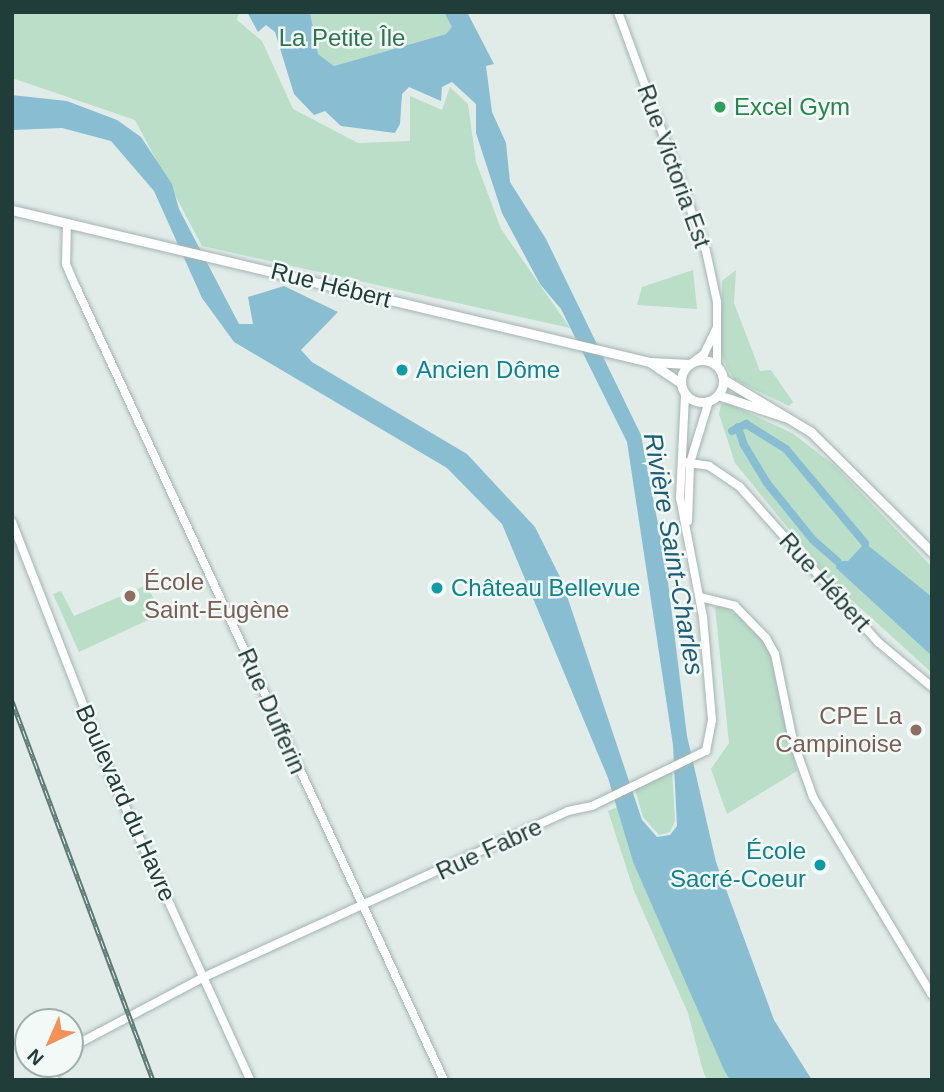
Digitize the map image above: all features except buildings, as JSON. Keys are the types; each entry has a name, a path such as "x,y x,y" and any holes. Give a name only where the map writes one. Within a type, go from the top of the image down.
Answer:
{"main road":[{"name":"Rue Hébert","path":"12,210 152,246 247,265 650,362 692,362"},
{"name":"Rue Hébert","path":"650,362 681,383"},
{"path":"723,379 718,395 709,401 696,401 685,394 681,383 692,362 717,366 723,379 790,419 828,446 932,552"},
{"path":"718,395 790,419"}],"street":[{"name":"Rue Victoria Est","path":"618,12 706,251 718,323 717,366"},
{"name":"Rue Dufferin","path":"67,223 66,264 76,287 444,1080"},
{"path":"692,362 704,354 718,323"},
{"name":"Rue Fabre","path":"84,1041 204,977 364,908 568,811 611,798 702,756 709,746 712,720 700,597 687,528 685,394"},
{"name":"Rue Fabre","path":"686,462 709,401"},
{"name":"Rue Hébert","path":"686,462 709,466 740,486 878,642 932,687"},
{"name":"Boulevard du Havre","path":"12,522 112,778 250,1080"},
{"path":"700,597 735,606 765,638 775,654 793,741 813,797 932,995"}],"green space":[{"path":"12,12 239,12 237,20 262,41 293,109 358,143 410,141 410,96 442,110 450,87 468,104 476,162 501,229 570,328 202,246 135,120 12,78"},
{"name":"La Petite Île","path":"310,12 444,12 453,27 446,34 334,66 318,54"},
{"path":"693,270 697,309 637,305 642,287"},
{"path":"736,270 734,303 760,371 771,370 793,402 789,406 735,380 726,366 720,349 722,281"},
{"path":"727,403 792,433 834,465 932,567 932,673 833,583 735,463 719,414 721,404"},
{"path":"147,585 161,614 79,652 53,594 61,591 74,616"},
{"path":"724,606 754,626 769,651 797,771 727,814 711,769 729,743 715,607"},
{"path":"672,771 675,821 670,832 659,835 643,817 635,789"},
{"path":"617,807 633,862 730,1080 707,1080 703,1071 688,1013 634,891 608,811"}],"water":[{"path":"247,12 310,12 318,54 334,66 446,34 452,27 444,12 467,12 494,64 486,66 492,112 506,143 510,182 546,239 641,435 666,566 687,736 716,862 774,1020 812,1080 730,1080 724,1070 633,862 608,778 502,524 447,468 234,342 202,298 154,191 111,141 62,128 12,130 12,95 67,101 117,120 141,137 172,184 179,209 239,324 253,324 248,297 284,286 338,312 301,350 312,362 467,454 535,527 562,581 642,820 657,837 670,835 677,826 673,745 627,442 561,309 540,284 502,213 476,133 476,104 452,82 442,87 441,101 409,87 402,94 400,124 395,133 341,126 325,111 314,115 294,94 275,32 266,25 258,32"},
{"path":"865,543 932,597 932,656 836,568 837,561 848,561"}],"waterway":[{"path":"732,431 746,424 786,449 865,543"},
{"path":"738,427 744,445 767,483 813,540 837,561"}],"railway":[{"path":"12,701 153,1080"}],"place":[{"name":"Excel Gym","path":"720,107"},
{"name":"Ancien Dôme","path":"402,370"},
{"name":"Château Bellevue","path":"437,588"},
{"name":"École Saint-Eugène","path":"130,596"},
{"name":"CPE La Campinoise","path":"916,730"},
{"name":"École Sacré-Coeur","path":"820,865"}],"water label":[{"name":"Rivière Saint-Charles","path":"673,554"}]}
